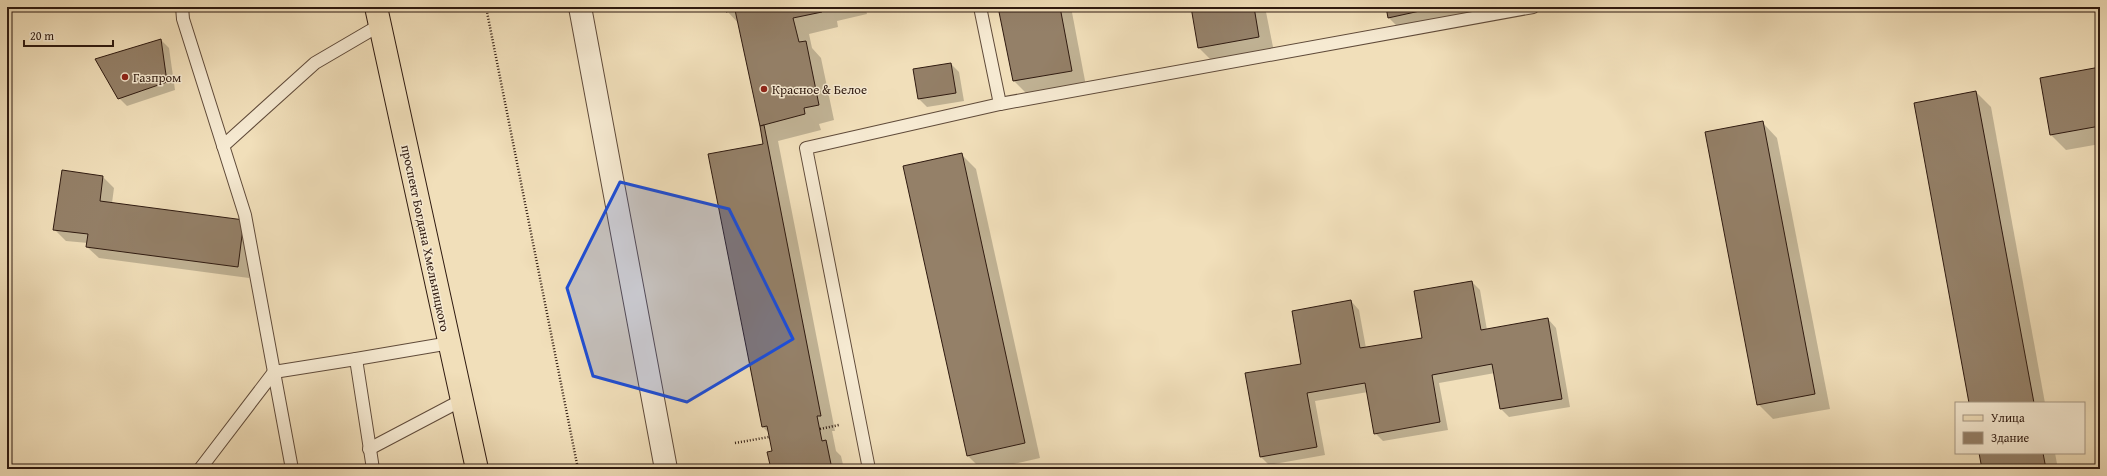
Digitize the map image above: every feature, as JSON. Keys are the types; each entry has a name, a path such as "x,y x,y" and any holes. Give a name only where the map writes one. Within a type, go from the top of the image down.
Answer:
{"main road":[{"name":"проспект Богдана Хмельницкого","path":"378,16 477,469"}],"street":[{"path":"580,7 666,469"}],"lane":[{"path":"182,7 183,19 245,215 292,469"},
{"path":"980,7 1000,104"},
{"path":"869,469 806,148 1000,104 1533,7"},
{"path":"222,146 315,63 378,16"},
{"path":"200,469 274,372 450,344"},
{"path":"356,359 373,469"},
{"path":"370,449 462,400"}],"path":[{"path":"486,7 578,469"},
{"path":"735,444 769,437"}],"highlighted area":[{"path":"620,182 729,209 793,339 687,402 593,376 567,288"}],"building":[{"path":"725,7 822,7 822,12 793,18 799,42 806,41 819,105 804,108 805,114 760,126 735,10 726,12"},
{"path":"998,7 1060,7 1072,71 1013,81"},
{"path":"1191,7 1254,7 1259,37 1198,48"},
{"path":"1386,7 1438,7 1388,18"},
{"path":"161,39 167,82 118,99 95,59"},
{"path":"951,63 956,93 918,99 913,69"},
{"path":"2100,67 2100,126 2050,135 2040,78"},
{"path":"1976,91 2034,402 1969,402 1914,103"},
{"path":"1763,121 1815,394 1757,405 1705,132"},
{"path":"764,125 821,416 817,416 822,441 826,440 832,469 771,469 767,452 772,451 767,426 762,427 708,154 763,144 760,126"},
{"path":"962,153 1025,443 967,456 903,166"},
{"path":"62,170 103,176 100,201 244,220 238,267 86,247 88,234 53,230"},
{"path":"1472,281 1481,330 1548,318 1562,399 1500,409 1492,364 1432,375 1440,422 1374,434 1365,383 1307,393 1317,447 1260,457 1245,373 1301,364 1292,311 1351,300 1360,348 1422,338 1414,291"},
{"path":"1979,454 2043,454 2046,469 1982,469"}],"place":[{"name":"Газпром","path":"125,77"},
{"name":"Красное & Белое","path":"764,89"}]}
